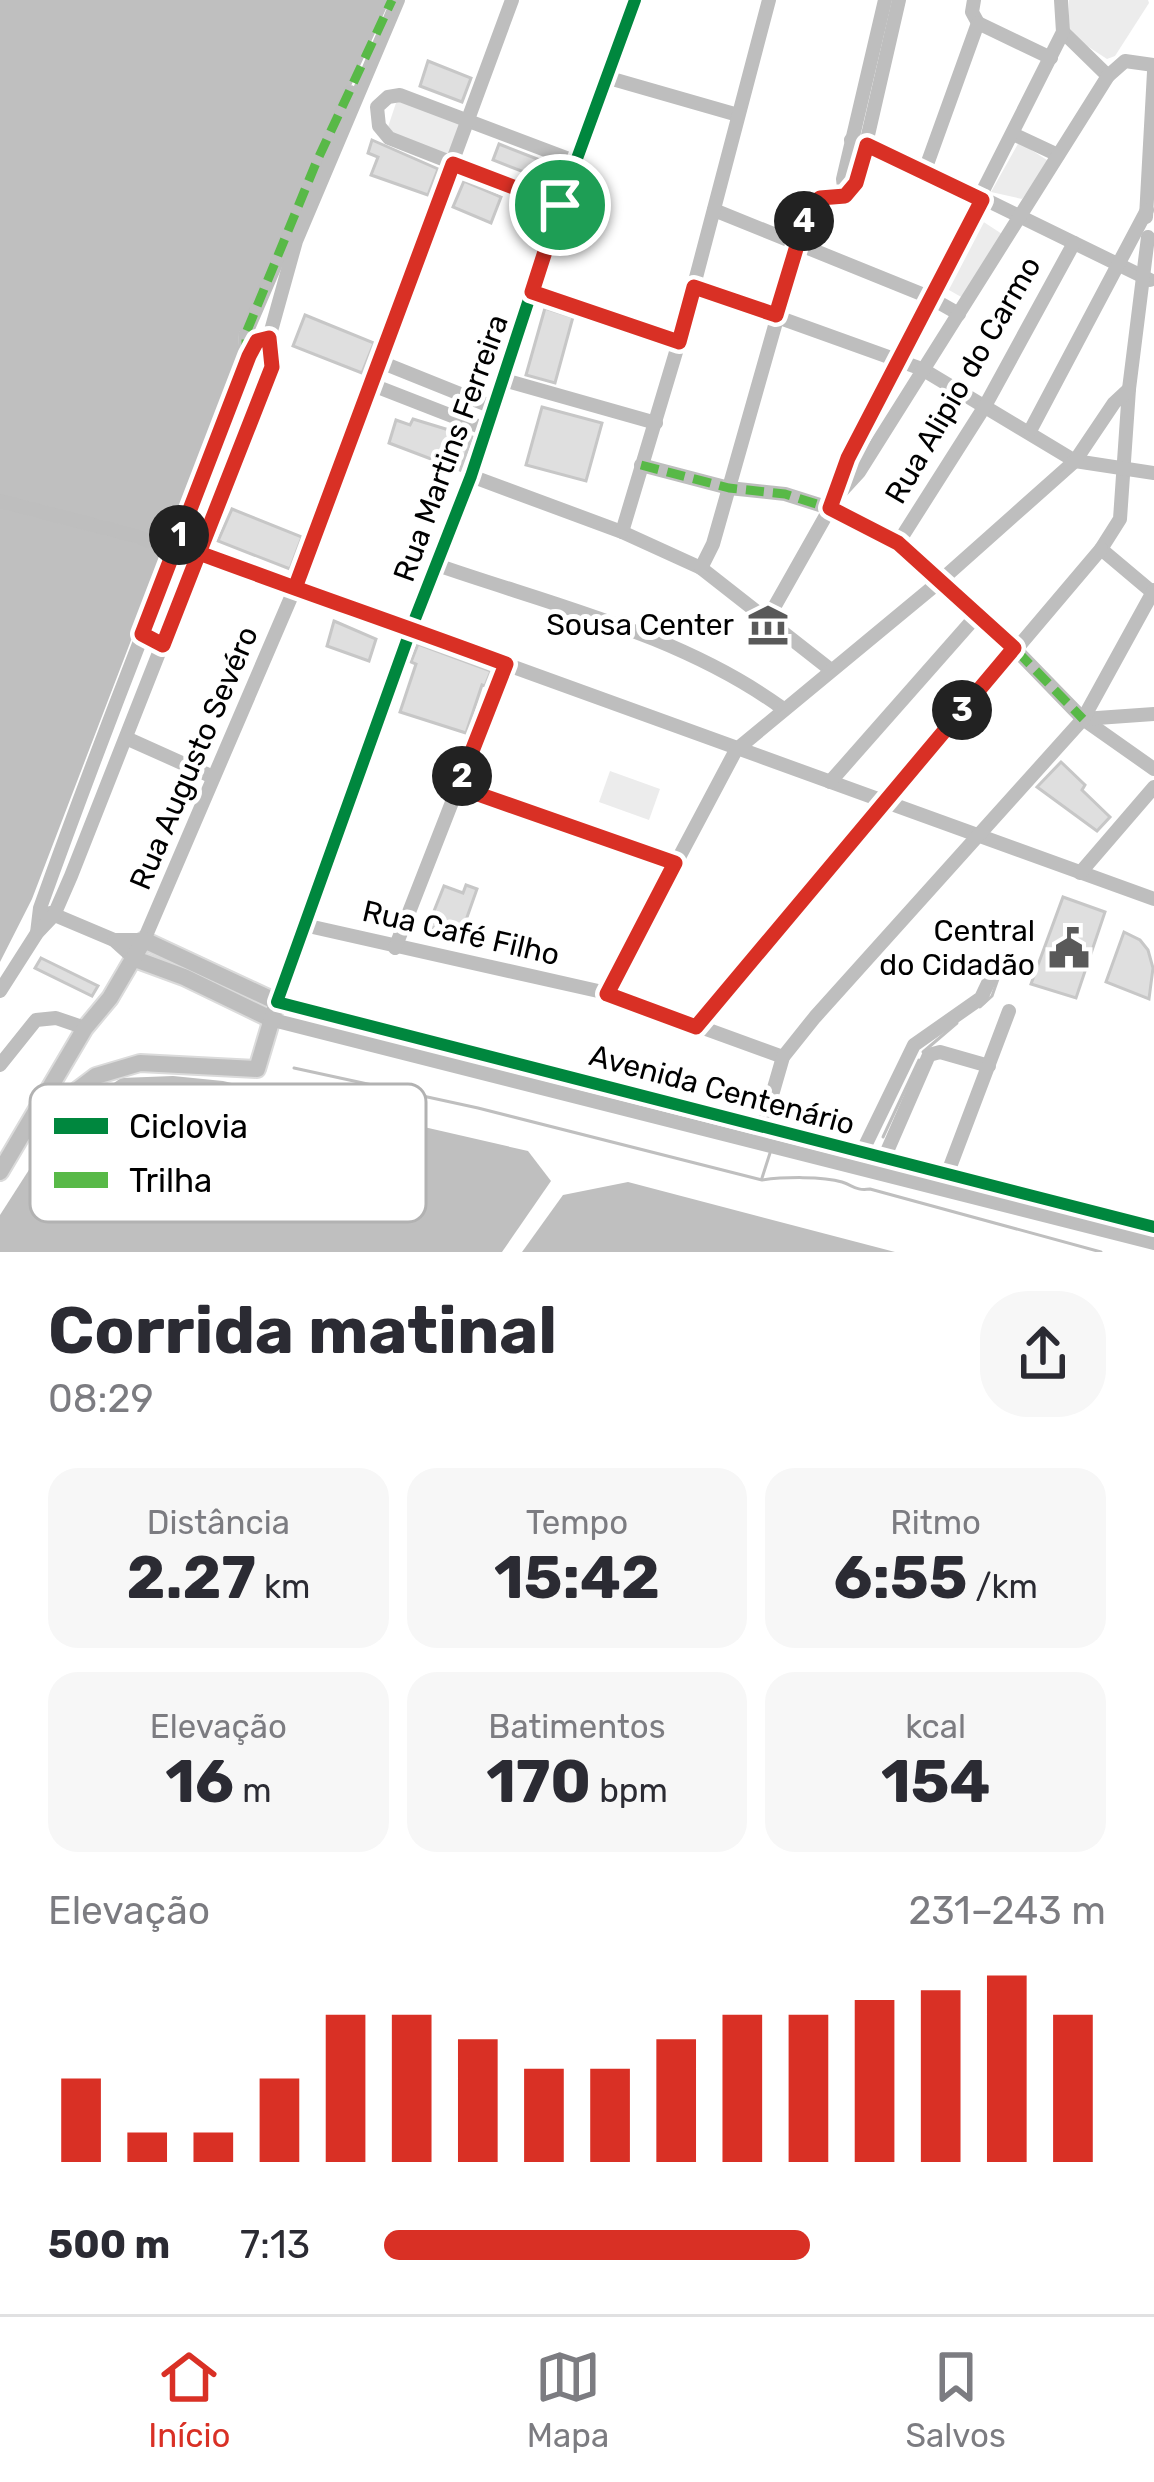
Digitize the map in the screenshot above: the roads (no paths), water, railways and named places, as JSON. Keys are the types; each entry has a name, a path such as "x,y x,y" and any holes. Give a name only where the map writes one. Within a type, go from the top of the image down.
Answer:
{"main road":[{"name":"Rua Augusto Sevéro","path":"53,1084 144,940"},
{"name":"Avenida Centenário","path":"144,940 275,1011"},
{"name":"Avenida Centenário","path":"135,959 275,1011"},
{"name":"Rua Martins Ferreira","path":"85,1084 96,1076 140,1063 256,1069 275,1011"},
{"name":"Rua Augusto Sevéro","path":"0,1172 29,1126"}],"street":[{"path":"0,991 37,933 104,794 272,367 269,338 296,242 395,0"},
{"path":"190,509 246,356 246,333 316,163 395,0"},
{"name":"Rua Augusto Sevéro","path":"144,940 295,588 512,0"},
{"name":"Rua Martins Ferreira","path":"275,1011 411,628 488,430 560,205 635,0"},
{"path":"622,532 679,342 769,0"},
{"path":"880,54 885,0"},
{"path":"701,568 729,488 809,206 820,198 845,196 856,183 859,143 880,54 899,0"},
{"path":"974,0 972,12 978,23 1051,58"},
{"path":"833,502 841,473 1063,32 1061,0"},
{"path":"925,170 978,23"},
{"path":"1063,32 1108,76"},
{"path":"696,1027 1101,548 1120,519 1129,389 1150,280 1147,210 1154,68 1123,62 1108,76 859,472 833,502 768,618"},
{"path":"609,78 738,116"},
{"path":"377,107 388,97 400,95 577,162"},
{"path":"357,98 377,107"},
{"path":"377,107 379,126 389,138 560,205"},
{"path":"1013,134 1058,155"},
{"path":"859,143 925,170 1150,280"},
{"path":"714,210 929,297 959,314"},
{"path":"1030,431 1147,210"},
{"path":"1148,237 1154,257"},
{"name":"Rua Alipio do Carmo","path":"898,543 985,406 1074,243"},
{"path":"694,287 922,368 1076,461 1154,472"},
{"path":"532,292 679,342"},
{"path":"47,911 169,548 190,509 249,356 257,341 269,338"},
{"path":"378,361 494,408"},
{"path":"504,380 656,423"},
{"path":"370,384 488,430"},
{"path":"607,994 736,750 1076,461 1114,403 1129,389"},
{"path":"641,465 729,488 833,502 898,543 1014,648 1083,719 1154,769"},
{"path":"471,476 622,532 701,568 831,670"},
{"path":"0,501 169,548"},
{"path":"761,1132 783,1057 1083,719 1153,591 1101,548"},
{"path":"199,553 1154,899"},
{"path":"436,565 682,652 745,683 782,708"},
{"path":"830,782 978,614"},
{"path":"142,634 163,645"},
{"path":"395,948 506,664"},
{"path":"1083,719 1154,714"},
{"path":"126,738 214,777"},
{"path":"86,784 104,794"},
{"path":"458,787 675,863"},
{"path":"1080,873 1154,787"},
{"name":"Avenida Centenário","path":"47,911 114,940 135,959"},
{"name":"Rua Café Filho","path":"304,925 607,994 783,1057"},
{"name":"Avenida Centenário","path":"114,940 144,940"},
{"path":"862,1152 914,1045 980,998 999,960"},
{"name":"Avenida Centenário","path":"275,1011 477,1052 761,1132 1154,1227"},
{"name":"Avenida Centenário","path":"275,1011 474,1070 885,1156 1154,1243"},
{"path":"945,1179 1009,1011"},
{"path":"0,1064 36,1020 56,1018 85,1028"},
{"path":"474,1070 477,1052"},
{"path":"885,1156 929,1055 940,1052 989,1066"}],"waterway":[{"path":"980,1007 992,996 999,976"},
{"path":"923,1052 957,1023"},
{"path":"883,1137 919,1060"},
{"path":"294,1068 368,1084"},
{"path":"426,1097 762,1180 834,1180 1101,1252"},
{"path":"762,1178 770,1153"}],"place":[{"name":"Sousa Center","path":"768,625"},
{"name":"Central do Cidadão","path":"1069,948"}]}
